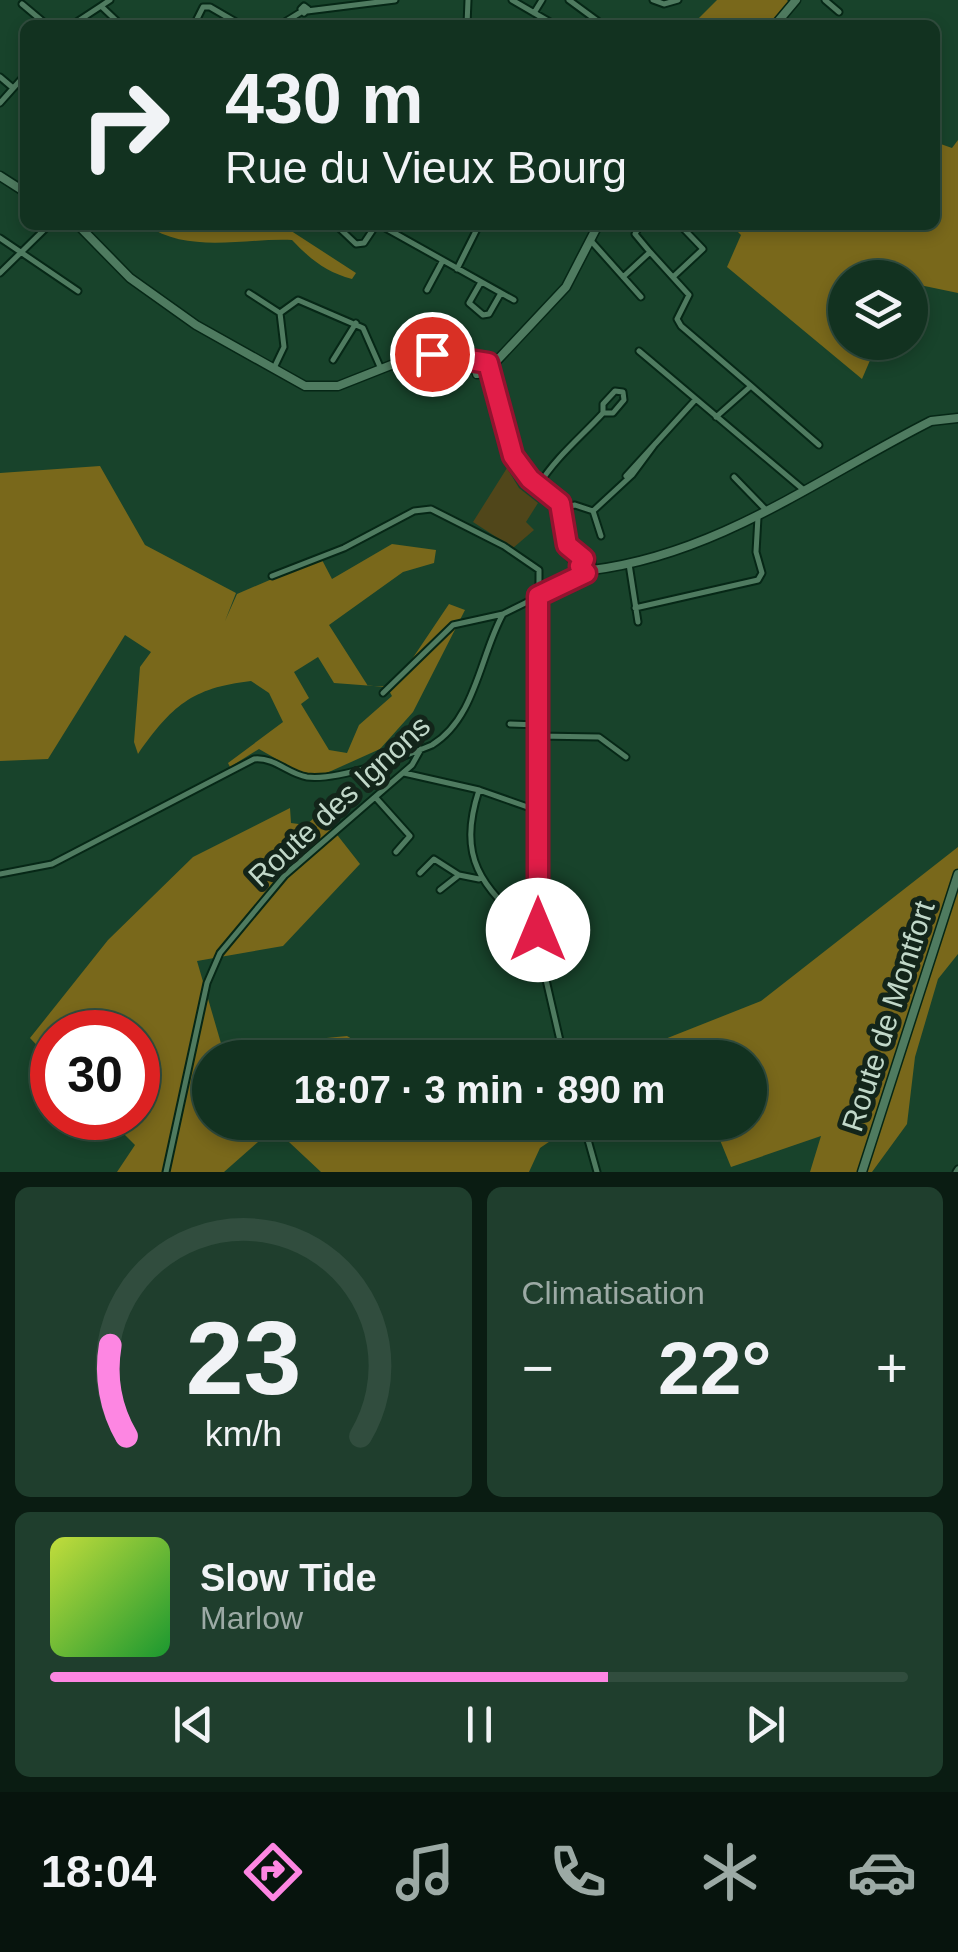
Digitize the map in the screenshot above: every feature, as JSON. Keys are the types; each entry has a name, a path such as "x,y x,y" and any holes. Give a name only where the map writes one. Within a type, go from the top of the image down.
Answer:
{"street":[{"path":"80,20 110,0"},
{"path":"304,7 395,0"},
{"path":"512,0 546,20"},
{"path":"534,13 542,0"},
{"path":"570,0 596,20"},
{"path":"653,0 664,4 678,0"},
{"path":"825,0 839,12"},
{"path":"22,4 41,20"},
{"path":"101,6 116,20"},
{"path":"197,20 203,8 210,6 233,20"},
{"path":"0,77 13,88"},
{"path":"0,103 20,80"},
{"path":"0,273 44,230"},
{"path":"83,230 130,278 196,325 273,370 306,386 323,389 414,356 432,354 483,368 506,353 566,287 596,230"},
{"path":"341,230 356,244 364,242 374,230"},
{"path":"387,230 514,300"},
{"path":"457,269 476,230"},
{"path":"637,230 635,234 689,295 678,322 819,444"},
{"path":"673,277 703,249 685,230"},
{"path":"0,238 78,291"},
{"path":"592,242 642,297"},
{"path":"623,277 650,252"},
{"path":"426,290 442,262"},
{"path":"481,282 469,303 483,316 490,314 501,293"},
{"path":"249,293 280,313"},
{"path":"280,313 298,300 356,323 374,345 381,369"},
{"path":"273,370 284,347 280,313"},
{"path":"333,360 356,323"},
{"path":"639,350 805,491"},
{"path":"483,368 499,402 513,456 561,508 563,546 585,569"},
{"path":"716,417 751,386"},
{"path":"541,486 548,469 564,458 603,413 603,404 614,390 623,392 624,400 613,413 603,413"},
{"path":"593,511 696,399"},
{"path":"383,693 453,626 504,614 585,569 612,568 692,546 758,518 931,421 958,418"},
{"path":"734,477 768,512"},
{"path":"561,508 575,505 593,511"},
{"path":"272,576 344,548 414,511 431,510 538,570 538,930 544,985 559,1040"},
{"path":"593,511 601,536"},
{"path":"635,608 758,580 762,573 756,552 758,518"},
{"path":"628,564 638,622"},
{"name":"Route des Ignons","path":"166,1172 207,983 220,953 285,875 454,725 504,614"},
{"path":"510,724 538,725"},
{"path":"538,736 599,737 626,757"},
{"path":"0,874 52,864 254,759 320,777 422,750"},
{"path":"404,773 479,790 539,811"},
{"path":"479,790 470,836 480,879 490,894 530,928 538,930"},
{"path":"376,798 410,836 396,852"},
{"path":"420,873 434,859 459,876 480,879"},
{"name":"Route de Montfort","path":"862,1172 958,874"},
{"path":"440,890 459,876"},
{"path":"588,1140 597,1172"}],"shaded area":[{"path":"717,0 787,0 791,5 779,20 697,20"},
{"path":"958,140 958,293 928,287 928,260 828,260 828,351 727,267 741,235 736,230 940,230 940,144 952,148"},
{"path":"155,230 290,230 356,273 352,279 326,269 292,240 216,243"},
{"path":"839,360 870,360 862,379"},
{"path":"100,466 145,545 236,593 225,621 237,594 321,558 332,579 392,544 436,550 434,563 403,572 329,625 368,686 334,683 318,657 294,672 309,698 301,704 329,750 347,753 359,725 392,696 387,687 374,686 394,686 449,604 465,610 413,712 380,749 320,776 299,772 259,749 230,767 228,763 283,722 269,693 251,681 213,689 185,702 138,754 134,742 140,667 151,652 125,635 48,759 0,761 0,473"},
{"path":"507,468 519,488 538,503 526,522 534,530 513,548 473,522"},
{"path":"290,808 291,823 306,825 320,813 360,864 283,946 197,961 220,1040 192,1040 192,1140 260,1140 224,1172 117,1172 135,1145 130,1140 160,1140 160,1010 52,1010 108,940 193,857"},
{"path":"958,847 958,954 938,979 915,1057 907,1124 872,1172 810,1172 821,1136 731,1167 720,1140 767,1140 767,1040 663,1040 761,1001"},
{"path":"347,1036 354,1040 306,1040"},
{"path":"287,1140 552,1140 540,1148 529,1172 321,1172"}],"route":[{"path":"432,354 454,361 488,363 513,456 530,479 560,503 568,549 584,559 580,566 586,573 538,596 538,930"}]}
